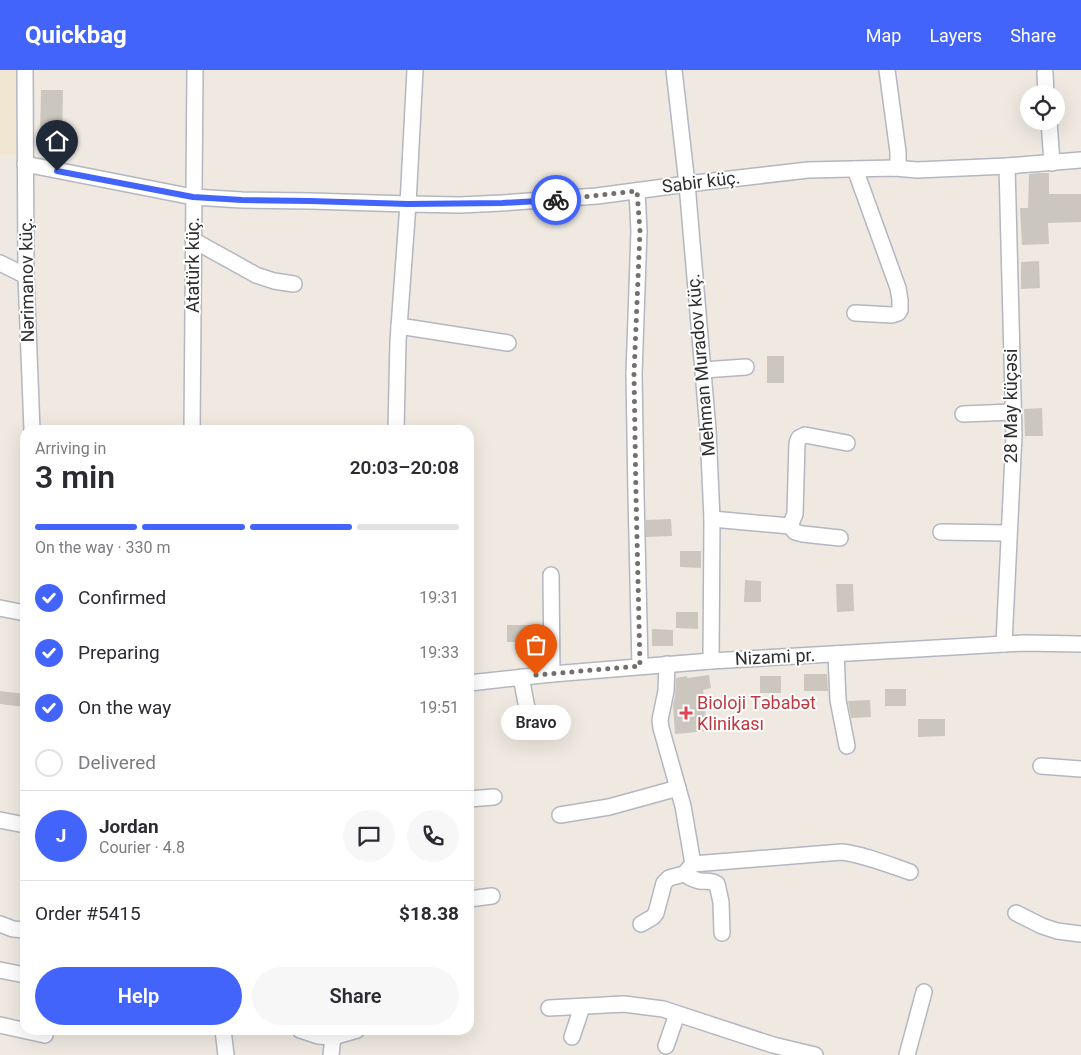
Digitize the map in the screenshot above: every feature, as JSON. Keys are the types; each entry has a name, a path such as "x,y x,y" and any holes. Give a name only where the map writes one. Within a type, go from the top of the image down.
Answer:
{"street":[{"name":"Nərimanov küç.","path":"25,70 26,276 32,425"},
{"name":"Atatürk küç.","path":"192,425 195,70"},
{"path":"396,425 396,376 415,70"},
{"name":"Mehman Muradov küç.","path":"674,70 687,184 708,430 712,519 711,661"},
{"path":"887,70 898,152 898,162 895,168"},
{"path":"1045,73 1046,85"},
{"path":"1050,130 1052,163"},
{"name":"Sabir küç.","path":"25,164 193,197 408,204 502,203 579,198 808,170 895,168 917,170 1081,160"},
{"name":"28 May küçəsi","path":"1004,644 1014,435 1007,166"},
{"path":"855,169 898,288 900,300 900,310 892,315 855,313"},
{"path":"637,191 640,231 634,374 640,666"},
{"path":"193,240 256,275 274,281 294,284"},
{"path":"0,263 26,276"},
{"path":"399,326 508,343"},
{"path":"702,370 746,367"},
{"path":"963,414 1013,412"},
{"path":"790,526 795,514 797,444 799,438 805,436 846,443"},
{"path":"712,519 790,526 795,532 803,534 840,538"},
{"path":"941,532 1008,533"},
{"path":"551,575 552,674"},
{"path":"0,608 20,612"},
{"name":"Nizami pr.","path":"474,682 711,661 1004,644 1081,644"},
{"path":"836,654 838,700 848,746"},
{"path":"667,664 666,691 660,720 688,827 689,869 691,878 700,881 713,881 717,884 721,902 722,933"},
{"path":"521,677 527,708"},
{"path":"1041,766 1081,770"},
{"path":"560,815 609,807 678,788"},
{"path":"474,799 494,798"},
{"path":"0,820 20,824"},
{"path":"641,924 656,913 664,883 669,878 689,869 842,852 872,858 910,872"},
{"path":"474,898 492,896"},
{"path":"1016,913 1057,931 1081,934"},
{"path":"0,924 20,930"},
{"path":"0,970 20,974"},
{"path":"907,1055 924,992"},
{"path":"549,1008 624,1004 663,1009 774,1045 815,1055"},
{"path":"572,1038 582,1007"},
{"path":"666,1046 677,1014"},
{"path":"0,1025 20,1029"},
{"path":"224,1035 226,1055"},
{"path":"315,1035 333,1037 340,1035"},
{"path":"332,1055 333,1037"}],"shaded area":[{"path":"0,70 16,70 16,155 0,155"}],"building":[{"path":"41,90 63,90 62,138 40,137"},
{"path":"1049,173 1049,194 1081,194 1081,222 1048,223 1049,244 1022,245 1020,208 1028,208 1029,174"},
{"path":"1039,261 1040,288 1021,289 1021,262"},
{"path":"767,356 784,356 784,383 767,383"},
{"path":"1042,408 1043,436 1025,436 1024,409"},
{"path":"671,519 672,536 646,537 646,520"},
{"path":"680,551 701,551 701,568 680,567"},
{"path":"745,580 761,581 761,602 744,602"},
{"path":"836,584 853,584 854,611 837,612"},
{"path":"676,612 698,612 698,629 676,628"},
{"path":"507,625 538,625 538,642 507,642"},
{"path":"652,629 673,630 673,646 652,646"},
{"path":"804,674 827,674 828,691 804,691"},
{"path":"709,675 711,688 703,690 707,731 675,734 673,705 676,678"},
{"path":"760,676 781,676 781,693 760,693"},
{"path":"885,689 906,689 906,706 885,706"},
{"path":"0,691 20,693 20,706 0,704"},
{"path":"870,700 871,717 851,718 848,701"},
{"path":"918,719 945,719 945,736 918,737"}],"way so far":[{"path":"536,675 640,666 634,374 640,231 637,191 556,200"}],"place":[{"name":"Bravo","path":"536,675"},
{"name":"Bioloji Təbabət Klinikası","path":"686,713"}],"route":[{"path":"57,171 193,197 242,200 460,205 556,200"}]}
